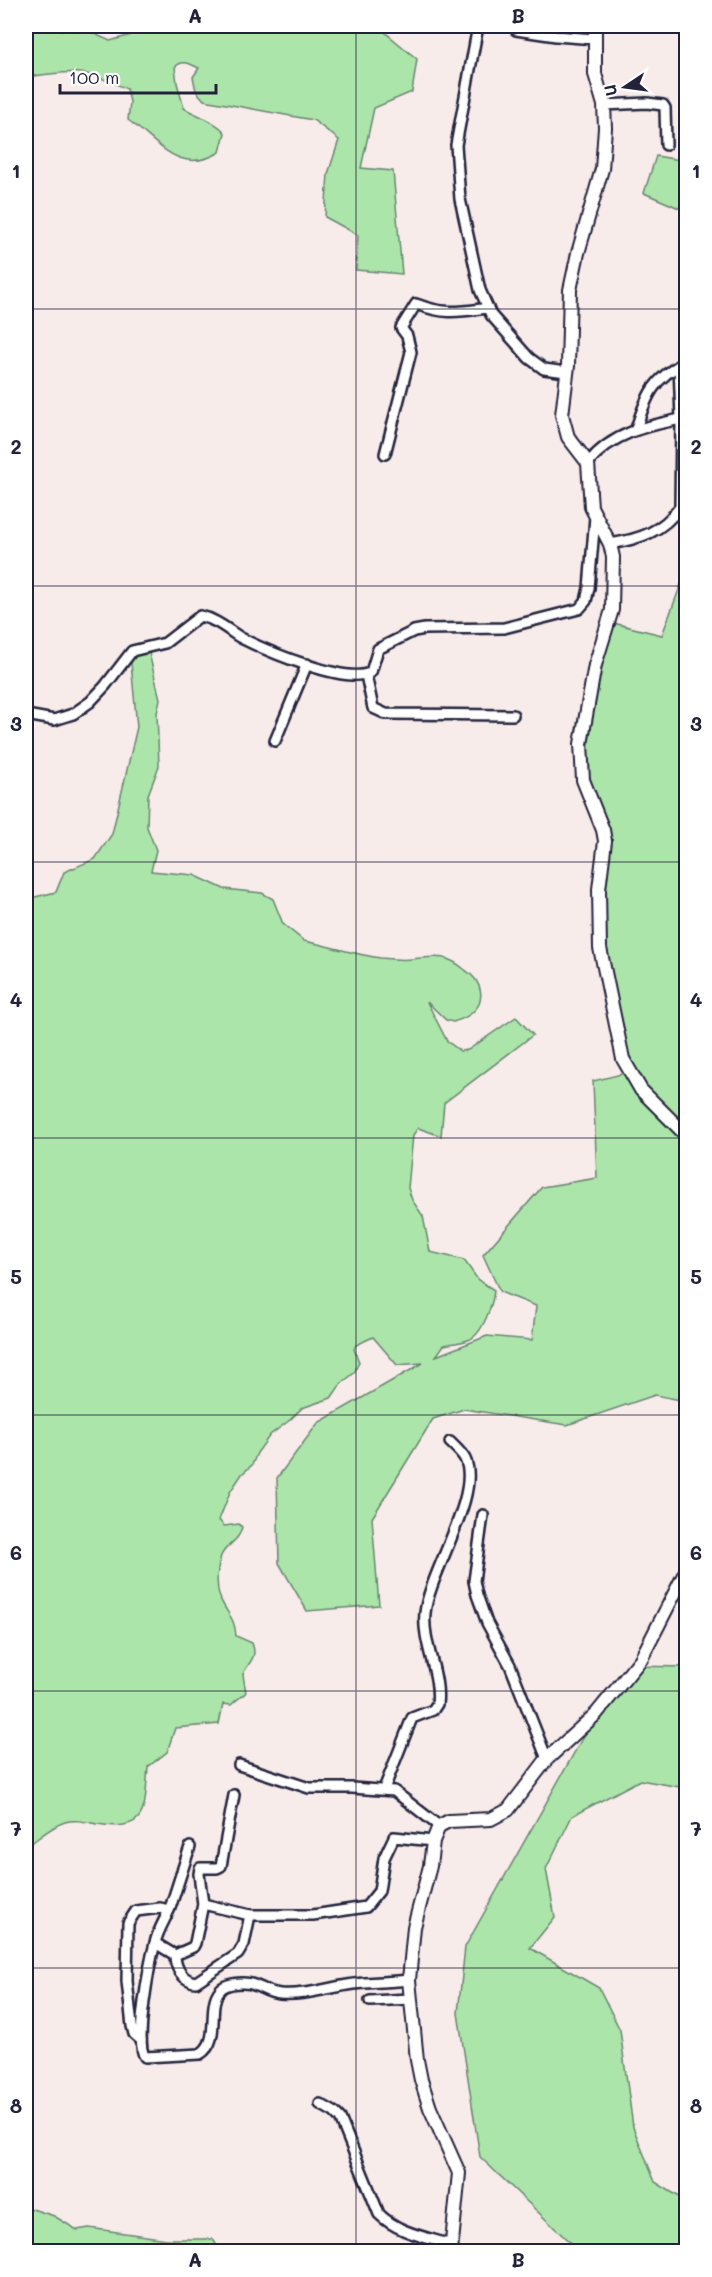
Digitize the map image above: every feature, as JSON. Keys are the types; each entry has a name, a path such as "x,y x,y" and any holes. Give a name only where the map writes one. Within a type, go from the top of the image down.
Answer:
{"street":[{"path":"478,26 456,145 460,200 480,290 491,315 529,358 544,369 566,372"},
{"path":"595,26 595,74 604,105 606,128 602,169 570,290 562,415 568,437 588,463 591,507 610,544 613,557 612,610 595,665 581,744 583,780 603,830 605,841 599,888 600,948 618,1038 627,1067 641,1090 687,1135"},
{"path":"516,30 595,39"},
{"path":"604,105 647,103 663,105 666,145"},
{"path":"385,454 411,352 407,336 401,328 412,308 416,304 437,312 451,313 488,308"},
{"path":"610,544 646,537 663,527 680,507 683,364"},
{"path":"636,429 645,398 655,384 683,364"},
{"path":"588,463 596,453 618,437 636,429 681,419"},
{"path":"26,715 54,720 73,714 90,702 105,686 132,651 165,643 200,616 209,618 242,638 268,650 336,674 356,677 370,672 378,649 414,632 425,629 504,628 579,609 586,601 589,588 595,517"},
{"path":"275,741 307,664"},
{"path":"366,675 373,708 386,714 513,715"},
{"path":"384,1789 412,1718 433,1710 437,1704 425,1615 439,1563 461,1513 468,1476 464,1457 450,1442"},
{"path":"483,1515 474,1581 477,1595 487,1623 510,1665 547,1759"},
{"path":"320,2104 340,2118 379,2214 388,2223 402,2230 451,2248 459,2173 430,2108 421,2080 410,1980 414,1927 430,1866 433,1841 439,1826 449,1821 491,1819 508,1810 547,1759 596,1714 641,1659 687,1571"},
{"path":"239,1765 309,1788 394,1791 439,1826"},
{"path":"176,1955 193,1947 195,1943 203,1904 200,1868 221,1866 234,1795"},
{"path":"203,1904 250,1915 313,1915 366,1907 379,1891 384,1858 394,1837 433,1841"},
{"path":"190,1847 169,1910 155,1943 144,1999 141,2040 142,2053 145,2057 200,2054 204,2051 210,2040 217,1995 226,1986 242,1982 252,1983 273,1993 282,1994 354,1984 410,1980"},
{"path":"141,2040 134,2034 132,2026 128,1982 129,1923 136,1911 160,1908 169,1910"},
{"path":"176,1955 175,1962 181,1973 186,1979 196,1982 238,1954 244,1944 250,1915"},
{"path":"155,1943 176,1955"},
{"path":"370,2001 411,1999"}],"green space":[{"path":"26,26 50,26 62,30 88,31 110,41 131,35 141,26 381,26 380,28 417,59 412,92 374,108 361,168 393,171 402,274 356,270 358,235 325,217 328,174 339,140 313,120 204,100 196,91 193,77 199,68 181,63 175,67 184,108 213,123 225,133 220,152 206,159 181,158 159,146 128,120 130,102 127,89 102,78 82,73 34,76 26,70"},
{"path":"656,156 686,161 686,211 644,193"},
{"path":"686,571 686,1401 655,1395 567,1425 464,1409 433,1419 372,1518 379,1605 307,1611 279,1563 277,1478 318,1423 423,1363 397,1365 373,1337 356,1345 354,1349 359,1362 354,1373 341,1384 331,1398 302,1408 270,1435 257,1453 252,1465 242,1474 230,1492 219,1520 224,1526 239,1524 242,1527 241,1532 221,1556 217,1582 221,1600 234,1623 236,1636 252,1643 254,1648 253,1656 243,1674 246,1692 231,1705 223,1704 219,1724 175,1728 167,1752 148,1767 144,1805 135,1821 127,1825 114,1826 77,1821 65,1822 26,1847 26,902 31,898 56,892 64,872 95,859 112,834 137,727 131,663 134,654 149,653 160,699 157,713 159,766 148,795 147,827 156,850 151,871 194,875 224,889 262,893 273,899 283,924 304,941 380,958 440,957 451,960 473,976 478,984 481,996 477,1008 468,1016 453,1022 446,1020 427,1002 447,1041 460,1051 468,1050 516,1017 533,1035 444,1103 441,1136 418,1128 413,1135 408,1188 412,1200 423,1216 430,1252 464,1260 478,1280 494,1290 489,1311 478,1332 468,1340 444,1345 436,1356 487,1336 532,1340 536,1306 500,1292 483,1255 542,1187 597,1178 593,1081 630,1072 612,1008 601,881 607,840 588,780 587,759 598,670 613,623 662,635"},
{"path":"630,1666 686,1667 686,1788 640,1780 572,1816 546,1869 555,1917 530,1948 599,1988 620,2030 633,2127 655,2182 686,2201 686,2251 579,2251 480,2157 458,2013 465,1947 582,1739"},
{"path":"26,2207 54,2216 77,2230 89,2228 167,2239 213,2239 220,2251 26,2251"}]}
